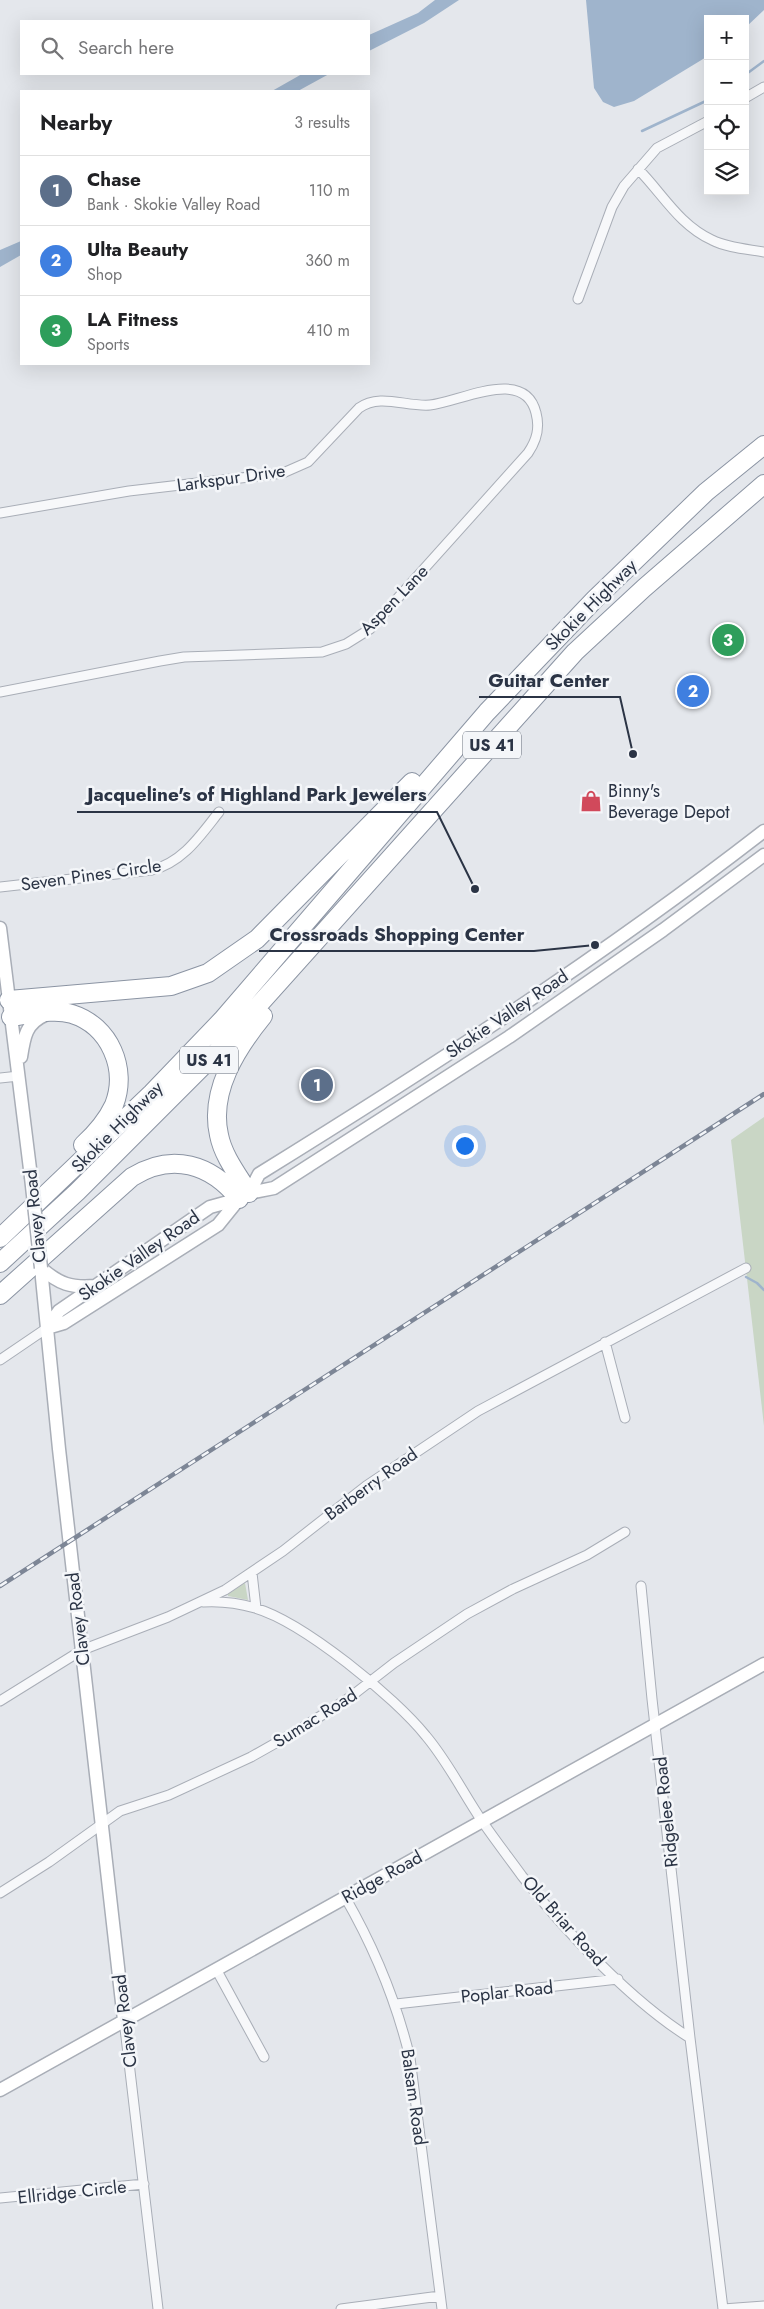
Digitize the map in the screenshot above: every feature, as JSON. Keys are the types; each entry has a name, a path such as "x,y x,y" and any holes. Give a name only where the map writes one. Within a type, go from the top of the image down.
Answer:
{"highway":[{"path":"706,492 739,455 764,432"},
{"name":"Skokie Highway","path":"0,1238 152,1093 222,1020 487,712 595,599 706,492 764,445"},
{"name":"Skokie Highway","path":"0,1263 165,1106 346,909 575,652 644,588 764,484"},
{"path":"644,588 764,497"},
{"path":"10,1009 171,986 208,973 227,962 256,939 432,762 487,712"},
{"path":"244,1196 219,1136 217,1110 224,1080 241,1044 318,948 346,909"},
{"path":"0,1224 93,1136 114,1105 118,1089 116,1058 106,1039 82,1018 56,1011 10,1009"},
{"path":"0,1295 132,1177 147,1167 178,1162 193,1166 244,1196"}],"main road":[{"name":"Skokie Valley Road","path":"47,1328 64,1323 218,1225 244,1196 259,1174 421,1071 589,959 652,916 764,831"},
{"name":"Skokie Valley Road","path":"47,1328 59,1311 210,1207 274,1188 509,1037 663,930 764,855"},
{"path":"652,916 663,930"},
{"name":"Clavey Road","path":"0,928 31,1177 124,2020"},
{"path":"589,959 599,975"},
{"path":"19,1075 23,1042 29,1026 35,1020 56,1011"},
{"path":"41,1268 62,1284 78,1288 97,1286"},
{"name":"Ridge Road","path":"0,2090 764,1664"}],"street":[{"path":"749,96 764,87"},
{"path":"578,299 612,207 624,186 657,148 704,123"},
{"path":"638,169 680,217 699,233 713,241 764,252"},
{"name":"Larkspur Drive","path":"0,513 129,491 284,473 308,462 359,408 368,402 379,400 428,405 464,398 494,388"},
{"name":"Aspen Lane","path":"0,692 184,658 322,652 336,649 358,638 370,629 534,444 539,424 536,410 530,401 513,390 494,388"},
{"name":"Seven Pines Circle","path":"0,887 152,870 166,866 180,857 219,812"},
{"path":"0,1078 19,1075"},
{"name":"Barberry Road","path":"0,1701 82,1650 203,1602 252,1573 406,1458 511,1392 746,1268"},
{"name":"Skokie Valley Road","path":"0,1360 47,1328"},
{"path":"605,1342 625,1418"},
{"name":"Sumac Road","path":"0,1892 49,1862 120,1811 169,1795 251,1757 297,1731 467,1614 513,1589 587,1555 625,1532"},
{"path":"252,1573 256,1608"},
{"name":"Ridgelee Road","path":"641,1586 690,2038"},
{"name":"Old Briar Road","path":"203,1602 219,1601 256,1608 281,1619 322,1646 397,1704 428,1737 482,1821 547,1906 618,1979 677,2030 690,2038"},
{"name":"Balsam Road","path":"345,1897 381,1965 396,2004 413,2073 442,2309"},
{"path":"216,1969 264,2057"},
{"name":"Poplar Road","path":"396,2004 618,1979"},
{"name":"Clavey Road","path":"124,2020 158,2309"},
{"path":"690,2038 723,2309 764,2306"},
{"name":"Ellridge Circle","path":"0,2198 144,2184"},
{"path":"340,2309 440,2296"}],"green space":[{"path":"764,1117 764,1426 731,1140"},
{"path":"245,1583 248,1600 228,1596 228,1594"}],"water":[{"path":"435,0 459,0 424,23 370,50 370,35 418,13"},
{"path":"586,0 764,0 764,10 749,24 749,15 704,15 704,58 634,101 614,107 603,102 594,88"},
{"path":"300,75 327,75 300,90 274,90"},
{"path":"20,241 20,256 0,267 0,250"}],"waterway":[{"path":"749,72 764,61"},
{"path":"642,131 704,102"},
{"path":"746,1277 757,1283 764,1290"}],"railway":[{"path":"0,1586 764,1094"}],"place":[{"name":"LA Fitness","path":"728,640"},
{"name":"Ulta Beauty","path":"693,691"},
{"name":"Guitar Center","path":"633,754"},
{"name":"Binny's Beverage Depot","path":"591,801"},
{"name":"Jacqueline's of Highland Park Jewelers","path":"475,889"},
{"name":"Crossroads Shopping Center","path":"595,945"},
{"name":"Chase","path":"317,1085"}]}
